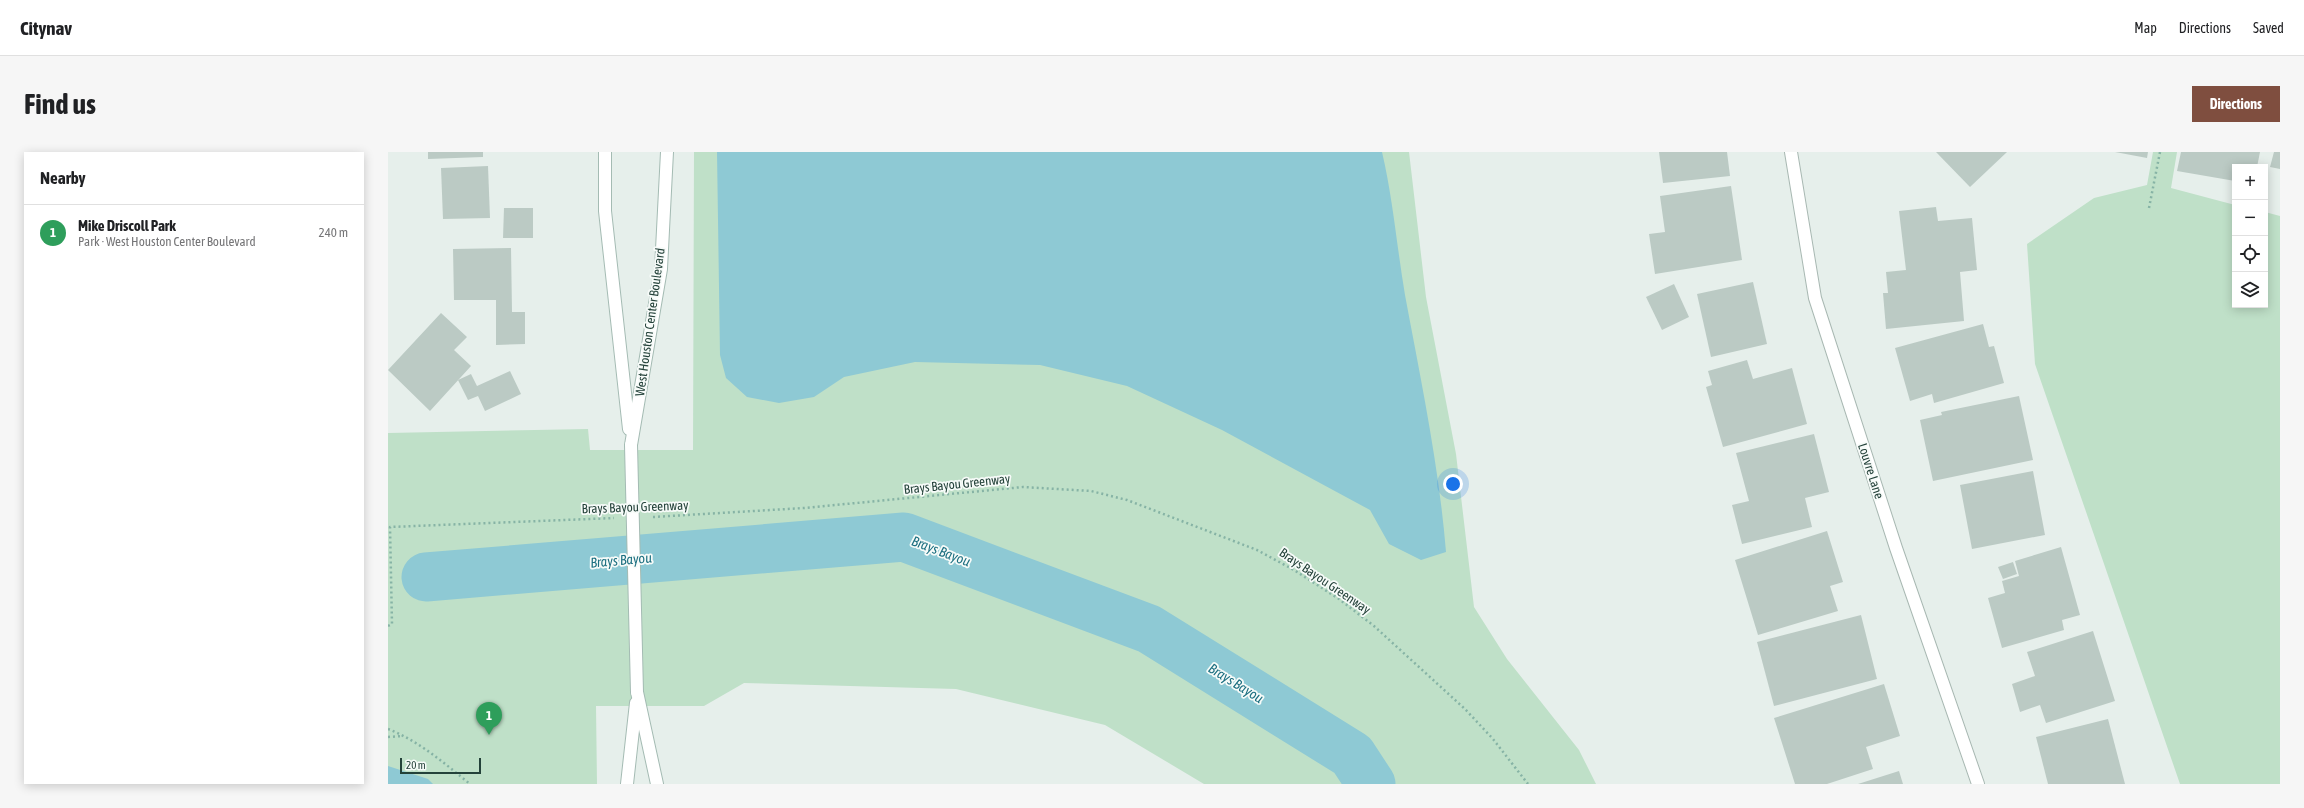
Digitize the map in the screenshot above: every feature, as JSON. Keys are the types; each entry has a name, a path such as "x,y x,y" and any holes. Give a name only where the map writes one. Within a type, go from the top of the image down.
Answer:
{"main road":[{"name":"West Houston Center Boulevard","path":"605,152 605,211 631,444 638,692 627,784"},
{"name":"West Houston Center Boulevard","path":"631,444 661,269 667,152"},
{"name":"Louvre Lane","path":"1791,152 1815,298 1896,548 1978,784"},
{"name":"West Houston Center Boulevard","path":"638,692 657,784"}],"path":[{"path":"2149,208 2160,152"},
{"name":"Brays Bayou Greenway","path":"644,517 804,508 1023,487 1091,492 1128,500 1257,550 1294,570 1339,599 1374,626 1465,708 1493,739 1528,784"},
{"name":"Brays Bayou Greenway","path":"388,626 392,624 389,527 620,518"},
{"path":"388,729 405,736 434,755 470,784"},
{"path":"388,737 405,736"}],"green space":[{"path":"694,152 1409,152 1426,297 1456,454 1474,607 1507,659 1579,750 1596,784 1204,784 1105,725 956,689 744,683 704,706 596,706 597,784 388,784 388,433 588,429 590,450 693,450"},
{"path":"2153,152 2177,152 2171,188 2232,204 2232,308 2268,308 2268,213 2280,216 2280,784 2180,784 2035,364 2027,244 2094,198 2147,185"}],"water":[{"path":"717,152 1382,152 1392,206 1405,295 1434,456 1446,552 1421,560 1389,544 1370,510 1222,430 1127,386 1040,365 915,362 844,377 814,397 779,403 747,397 726,378 720,355"},
{"path":"388,766 428,779 433,784 388,784"}],"building":[{"path":"428,152 483,152 483,157 428,159"},
{"path":"1659,152 1727,152 1730,176 1663,183"},
{"path":"1936,152 2007,152 1970,187"},
{"path":"2115,152 2148,152 2147,158"},
{"path":"2181,152 2260,152 2258,164 2232,164 2232,180 2177,171"},
{"path":"2274,152 2280,152 2280,169 2270,167"},
{"path":"488,166 490,218 443,219 441,168"},
{"path":"1731,186 1742,260 1655,274 1649,234 1665,232 1660,196"},
{"path":"1936,207 1938,221 1972,218 1977,270 1960,272 1964,321 1886,329 1883,293 1888,293 1886,272 1906,270 1899,211"},
{"path":"504,208 533,208 533,238 503,238"},
{"path":"511,248 512,312 525,312 525,344 496,345 496,300 454,300 453,249"},
{"path":"1753,282 1767,344 1711,357 1697,294"},
{"path":"1674,284 1689,317 1662,330 1646,297"},
{"path":"441,313 467,337 454,350 471,366 430,411 388,370"},
{"path":"1983,324 1989,347 1994,346 2004,383 1934,403 1932,394 1910,401 1895,348"},
{"path":"1747,360 1753,379 1792,368 1807,424 1723,447 1706,387 1712,385 1708,371"},
{"path":"510,371 521,394 485,411 478,396 468,400 458,380 471,374 477,386"},
{"path":"2019,396 2033,460 1933,481 1920,420 1942,415 1941,412"},
{"path":"1814,434 1829,492 1805,498 1812,527 1742,544 1732,505 1749,501 1736,453"},
{"path":"2033,471 2045,535 1972,549 1960,485"},
{"path":"1827,531 1843,582 1830,586 1838,611 1758,635 1735,560"},
{"path":"2061,547 2080,615 2062,620 2064,630 2002,648 1988,598 2005,593 2002,581 2019,576 2015,561"},
{"path":"2013,562 2017,574 2003,579 1998,567"},
{"path":"1861,615 1877,679 1774,706 1757,642"},
{"path":"2093,631 2115,701 2046,723 2040,705 2020,712 2012,684 2035,676 2027,652"},
{"path":"1884,684 1900,736 1866,747 1873,769 1827,784 1795,784 1774,718"},
{"path":"2108,719 2125,784 2048,784 2036,737"},
{"path":"1899,771 1903,784 1858,784"}],"waterway":[{"name":"Brays Bayou","path":"426,577 904,537 1149,629 1352,755 1371,784"}],"place":[{"name":"Mike Driscoll Park","path":"489,735"}]}
